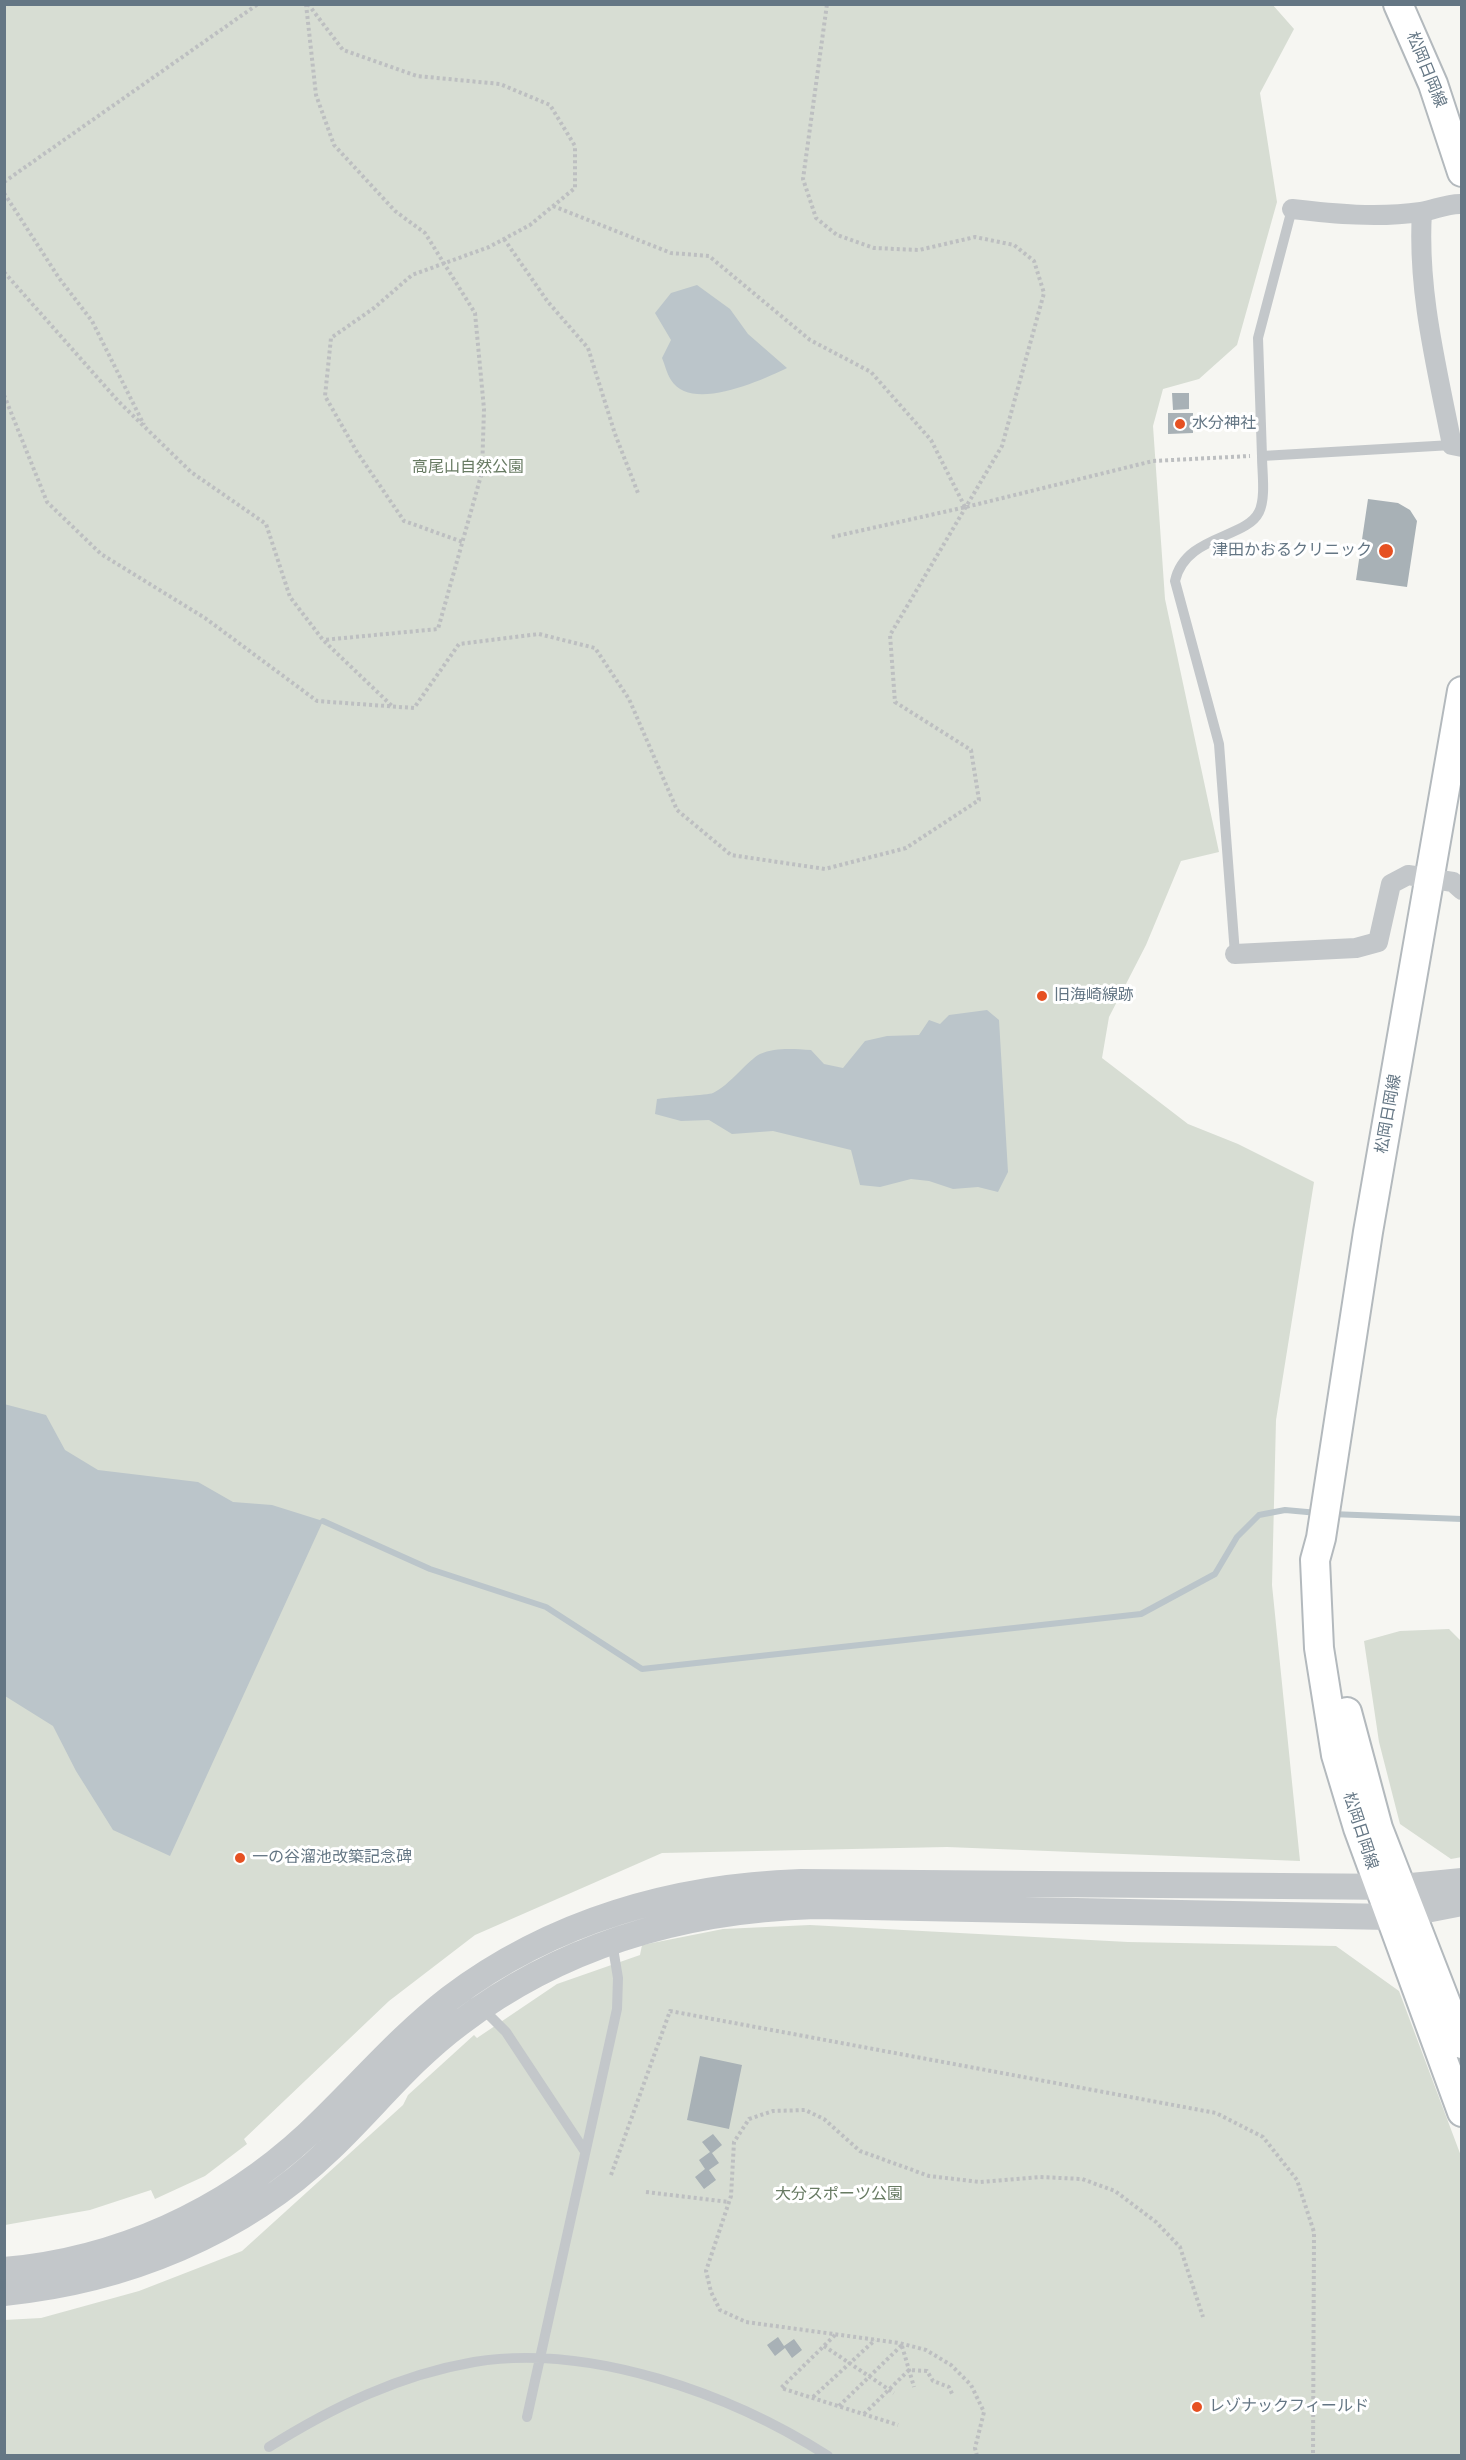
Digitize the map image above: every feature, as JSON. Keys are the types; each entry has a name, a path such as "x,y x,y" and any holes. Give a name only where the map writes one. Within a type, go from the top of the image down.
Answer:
{"main road":[{"name":"松岡日岡線","path":"1398,4 1433,84 1461,172"},
{"name":"松岡日岡線","path":"1461,691 1456,764 1431,878 1368,1232 1321,1538 1331,1561 1336,1705 1378,1828 1390,1887 1461,2044"},
{"name":"松岡日岡線","path":"1401,1915 1461,2112"}],"street":[{"path":"1292,209 1355,216 1422,212 1452,203 1461,204"},
{"path":"1422,212 1419,251 1422,286 1457,446"},
{"path":"1235,954 1356,948 1378,942 1391,884 1407,875 1453,882 1461,890"},
{"path":"4,2270 63,2262 113,2248 164,2230 205,2209 256,2177 297,2144 390,2050 451,1998 540,1943 625,1908 708,1889 801,1882 1390,1887 1461,1881"},
{"path":"4,2294 60,2286 134,2267 177,2250 225,2225 259,2204 320,2158 413,2061 481,2007 549,1968 612,1942 699,1917 780,1907 1401,1915 1461,1903"}],"lane":[{"path":"1235,954 1219,744 1175,581 1179,566 1202,546 1255,519 1260,509 1262,456 1258,338 1292,209"},
{"path":"1262,456 1457,446"},
{"path":"527,2417 584,2150 617,2009 618,1978 612,1942"},
{"path":"481,2007 506,2032 584,2150"},
{"path":"269,2447 335,2409 407,2379 475,2362 539,2360 611,2368 679,2386 736,2407 798,2436 828,2456"}],"path":[{"path":"4,182 258,4"},
{"path":"307,4 342,50 417,76 500,84 550,105 575,146 575,188 530,225 504,239 412,275 374,308 331,338 325,396 357,452 404,521 463,542"},
{"path":"307,4 316,95 334,145 394,211 424,233 476,313 484,409 482,472 438,629 323,640"},
{"path":"4,395 47,502 101,554 205,618 317,701 414,708 459,644 540,634 595,648 629,699 677,810 731,855 825,870 906,848 980,800 971,750 895,702 890,635 1002,446 1044,293 1034,261 1014,245 975,237 919,250 874,248 837,235 816,218 803,179 827,4"},
{"path":"4,193 19,212 59,278 92,321 114,370 146,428"},
{"path":"553,206 671,253 709,256 772,306 810,340 871,372 931,440 966,507"},
{"path":"504,239 549,302 588,348 615,434 638,493"},
{"path":"4,272 119,402 191,472 266,524 291,597 323,640 393,706"},
{"path":"832,537 1153,461 1262,456"},
{"path":"611,2175 670,2011 1180,2104 1216,2113 1263,2137 1298,2180 1314,2232 1313,2456"},
{"path":"977,2456 975,2448 984,2412 971,2385 951,2365 926,2350 875,2340 746,2322 720,2310 711,2292 706,2271 729,2202 734,2142 749,2119 773,2111 805,2110 825,2119 860,2151 929,2176 980,2182 1040,2176 1083,2179 1115,2191 1156,2222 1180,2247 1203,2317"},
{"path":"646,2192 729,2202"},
{"path":"836,2334 781,2388 898,2425"},
{"path":"813,2398 875,2340"},
{"path":"903,2345 914,2387"},
{"path":"839,2406 903,2345"},
{"path":"824,2346 894,2393"},
{"path":"864,2414 909,2370 927,2371 933,2381 949,2387 952,2396"}],"green space":[{"name":"高尾山自然公園","path":"1272,4 1294,29 1260,93 1277,202 1237,345 1199,379 1163,389 1153,426 1165,599 1219,852 1181,861 1146,945 1109,1017 1102,1058 1188,1124 1238,1144 1314,1182 1276,1420 1272,1585 1300,1861 947,1847 662,1853 475,1935 389,2001 244,2139 247,2144 205,2176 155,2199 151,2190 90,2210 5,2225 4,5"},
{"path":"1449,1629 1462,1642 1462,1857 1451,1859 1400,1824 1379,1742 1364,1641 1400,1631"},
{"name":"大分スポーツ公園","path":"810,1925 1128,1942 1336,1946 1399,1991 1461,2156 1461,2455 5,2455 4,2320 41,2318 139,2291 242,2251 403,2105 408,2095 474,2035 477,2038 557,1984 640,1955 642,1945 723,1929"}],"shaded area":[{"path":"697,285 730,309 748,334 787,368 745,386 710,394 694,394 681,389 671,380 662,358 671,340 655,313 671,293"},
{"path":"987,1010 999,1020 1008,1172 998,1192 978,1187 953,1189 929,1181 911,1179 880,1187 860,1185 851,1150 773,1131 732,1134 709,1120 681,1121 655,1114 657,1099 713,1093 755,1057 772,1050 811,1050 824,1064 843,1068 865,1041 887,1036 919,1035 929,1020 940,1024 949,1015"},
{"path":"4,1404 46,1415 65,1450 98,1470 198,1482 233,1502 272,1505 323,1521 170,1856 113,1830 76,1771 53,1726 5,1696"}],"building":[{"path":"1172,393 1189,393 1189,409 1173,410"},
{"path":"1168,413 1193,413 1193,433 1168,434"},
{"name":"津田かおるクリニック","path":"1368,499 1398,503 1410,510 1417,521 1407,587 1356,580"},
{"path":"700,2056 742,2065 729,2129 687,2120"},
{"path":"713,2134 722,2145 712,2153 719,2163 709,2170 716,2180 704,2189 695,2177 705,2169 699,2160 710,2152 702,2142"},
{"path":"778,2337 784,2346 794,2339 802,2350 792,2358 785,2348 775,2356 767,2345"}],"waterway":[{"path":"323,1521 430,1569 546,1607 642,1669 1141,1614 1215,1574 1237,1537 1259,1515 1285,1510 1318,1513"},
{"path":"1331,1514 1462,1519"}],"place":[{"name":"水分神社","path":"1180,424"},
{"name":"津田かおるクリニック","path":"1386,551"},
{"name":"旧海崎線跡","path":"1042,996"},
{"name":"一の谷溜池改築記念碑","path":"240,1858"},
{"name":"レゾナックフィールド","path":"1197,2407"}]}
